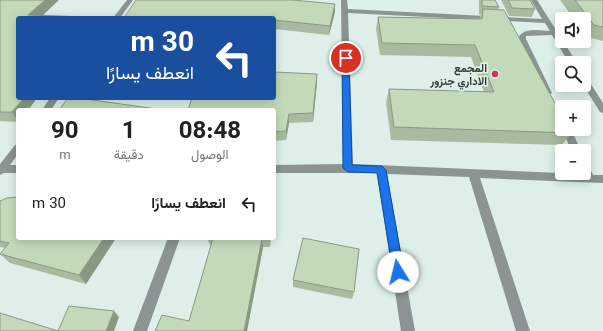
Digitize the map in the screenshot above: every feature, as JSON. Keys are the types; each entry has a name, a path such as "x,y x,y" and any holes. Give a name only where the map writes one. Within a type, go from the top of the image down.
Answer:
{"street":[{"path":"118,16 130,0"},
{"path":"344,0 348,168"},
{"path":"534,0 555,33"},
{"path":"344,11 547,22"},
{"path":"552,101 522,39 523,35 526,33 555,33"},
{"path":"591,91 603,110"},
{"path":"48,108 54,100"},
{"path":"1,170 16,150"},
{"path":"276,169 348,168 555,177"},
{"path":"1,170 16,169"},
{"path":"382,170 408,331"},
{"path":"473,174 524,331"},
{"path":"591,178 603,179"},
{"path":"140,331 173,240"}],"building":[{"path":"0,0 45,0 28,15 58,16 16,16 16,100 22,100 12,112 0,112"},
{"path":"136,0 293,0 335,4 330,26 276,20 276,16 125,16"},
{"path":"482,0 495,0 499,7 482,6"},
{"path":"508,0 530,0 535,9 512,8"},
{"path":"575,0 603,0 603,27 594,25 591,21 591,12 584,12"},
{"path":"483,9 504,10 555,103 555,132 394,127 389,89 494,92 475,45 382,43 378,17 482,19"},
{"path":"276,72 317,74 313,113 289,114 286,131 276,132 276,108 189,108 191,100 276,100"},
{"path":"66,100 92,100 150,108 60,108"},
{"path":"16,197 16,240 103,240 79,275 0,254 9,243 0,241 0,201 7,198"},
{"path":"303,238 359,249 354,292 293,280"},
{"path":"212,240 262,240 244,331 155,331 162,315 189,321"},
{"path":"69,306 114,311 106,331 58,331"},
{"path":"0,313 58,331 0,331"}],"place":[{"name":"المجمع الاداري جنزور","path":"495,74"}],"route":[{"path":"346,58 348,168 382,170 398,272"}]}
